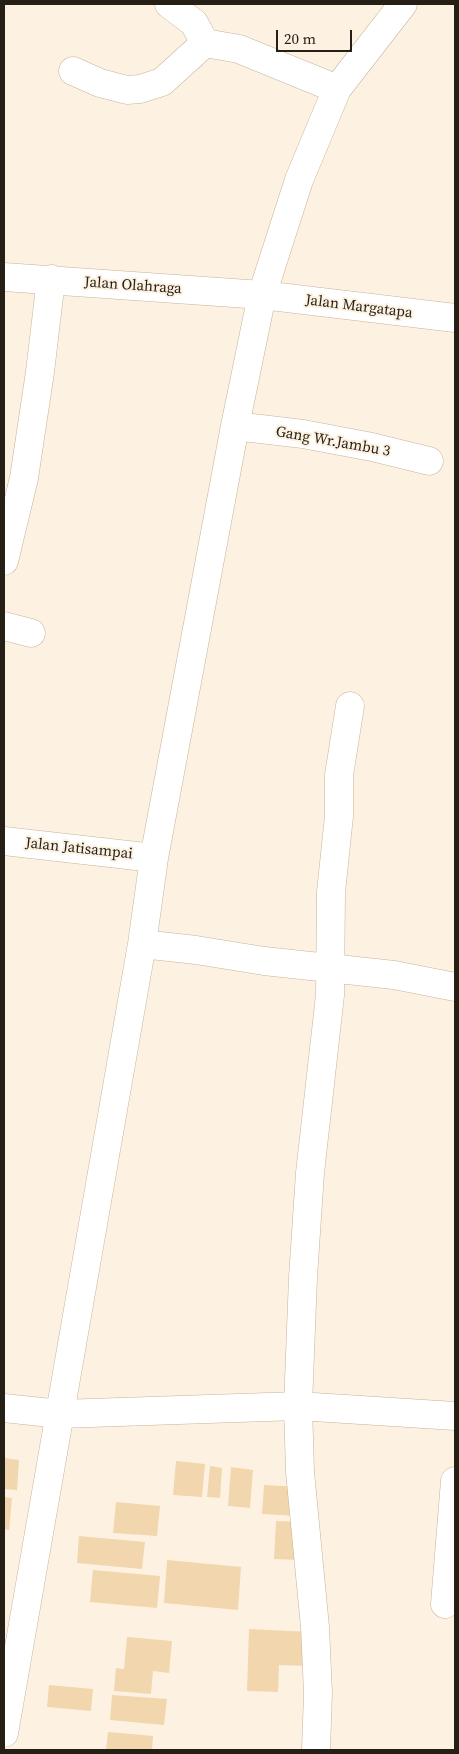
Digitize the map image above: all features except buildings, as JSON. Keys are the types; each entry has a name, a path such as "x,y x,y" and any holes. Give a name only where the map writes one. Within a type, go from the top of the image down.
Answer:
{"street":[{"path":"169,4 194,22 205,43"},
{"path":"4,1733 142,944 154,858 262,295 299,180 338,89 403,4"},
{"path":"73,71 127,90 140,89 162,82 205,43"},
{"path":"205,43 239,50 338,89"},
{"name":"Jalan Olahraga","path":"4,277 262,295"},
{"path":"4,561 24,478 40,372 51,279"},
{"name":"Jalan Margatapa","path":"262,295 455,318"},
{"name":"Gang Wr.Jambu 3","path":"236,426 303,434 372,447 429,461"},
{"path":"4,626 30,633"},
{"path":"316,1750 318,1692 315,1627 300,1472 298,1406 303,1277 310,1173 330,995 331,892 339,816 339,775 350,706"},
{"name":"Jalan Jatisampai","path":"4,841 154,858"},
{"path":"142,944 196,950 264,961 394,975 455,987"},
{"path":"4,1408 60,1414 298,1406 455,1416"},
{"path":"445,1604 455,1481"}]}
